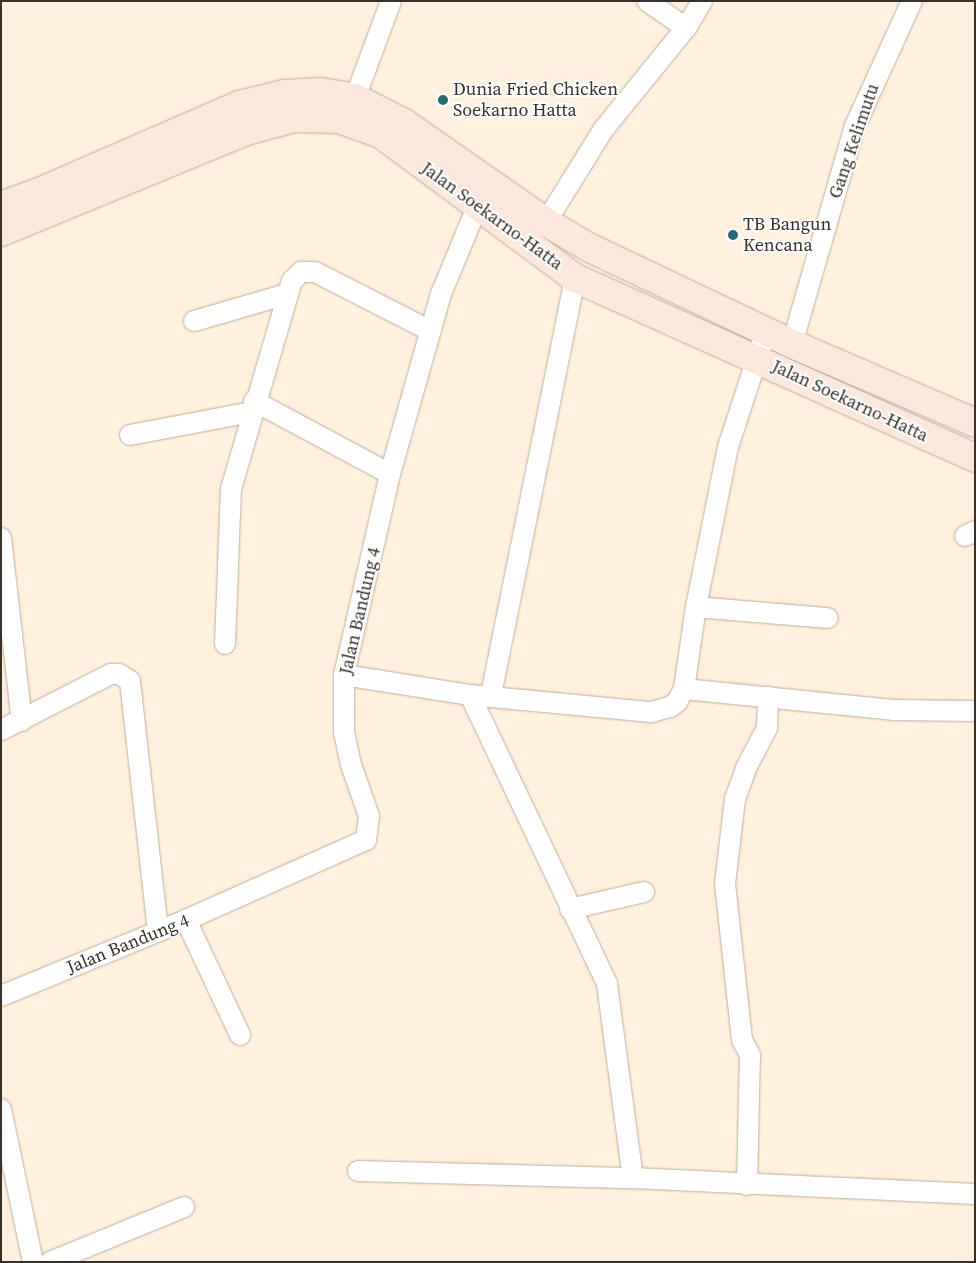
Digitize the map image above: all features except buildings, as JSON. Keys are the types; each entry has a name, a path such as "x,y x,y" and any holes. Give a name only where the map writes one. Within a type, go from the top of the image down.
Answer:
{"main road":[{"name":"Jalan Soekarno-Hatta","path":"1,206 39,192 239,105 284,94 321,92 355,98 404,123 546,222 588,247 792,344 975,423"},
{"name":"Jalan Soekarno-Hatta","path":"1,232 246,131 294,118 339,118 381,134 575,278 755,357 975,458"}],"street":[{"path":"355,98 391,1"},
{"path":"647,1 686,28"},
{"path":"546,222 603,130 686,28 702,1"},
{"name":"Gang Kelimutu","path":"792,344 856,126 912,1"},
{"name":"Jalan Bandung 4","path":"1,996 186,920 366,840 369,816 351,765 344,733 344,675 390,474 441,294 477,207"},
{"path":"225,644 231,489 287,294 296,276 301,272 315,272 431,331"},
{"path":"491,695 575,278"},
{"path":"194,321 287,294"},
{"path":"344,675 470,694 651,712 670,707 677,702 684,689 696,607 728,447 755,357 766,331"},
{"path":"130,435 253,407 390,474"},
{"path":"1,538 22,721"},
{"path":"696,607 828,618"},
{"path":"1,730 22,721 111,674 119,674 130,681 158,931"},
{"path":"684,689 892,710 975,711"},
{"path":"470,694 570,909 600,968 611,1000 633,1178"},
{"path":"737,1185 746,1048 725,884 735,799 746,768 767,728 768,698"},
{"path":"570,909 644,892"},
{"path":"186,920 240,1035"},
{"path":"1,1109 33,1262"},
{"path":"358,1171 633,1178 737,1185 975,1194"},
{"path":"50,1262 184,1207"}],"place":[{"name":"Dunia Fried Chicken Soekarno Hatta","path":"443,100"},
{"name":"TB Bangun Kencana","path":"733,235"}]}
